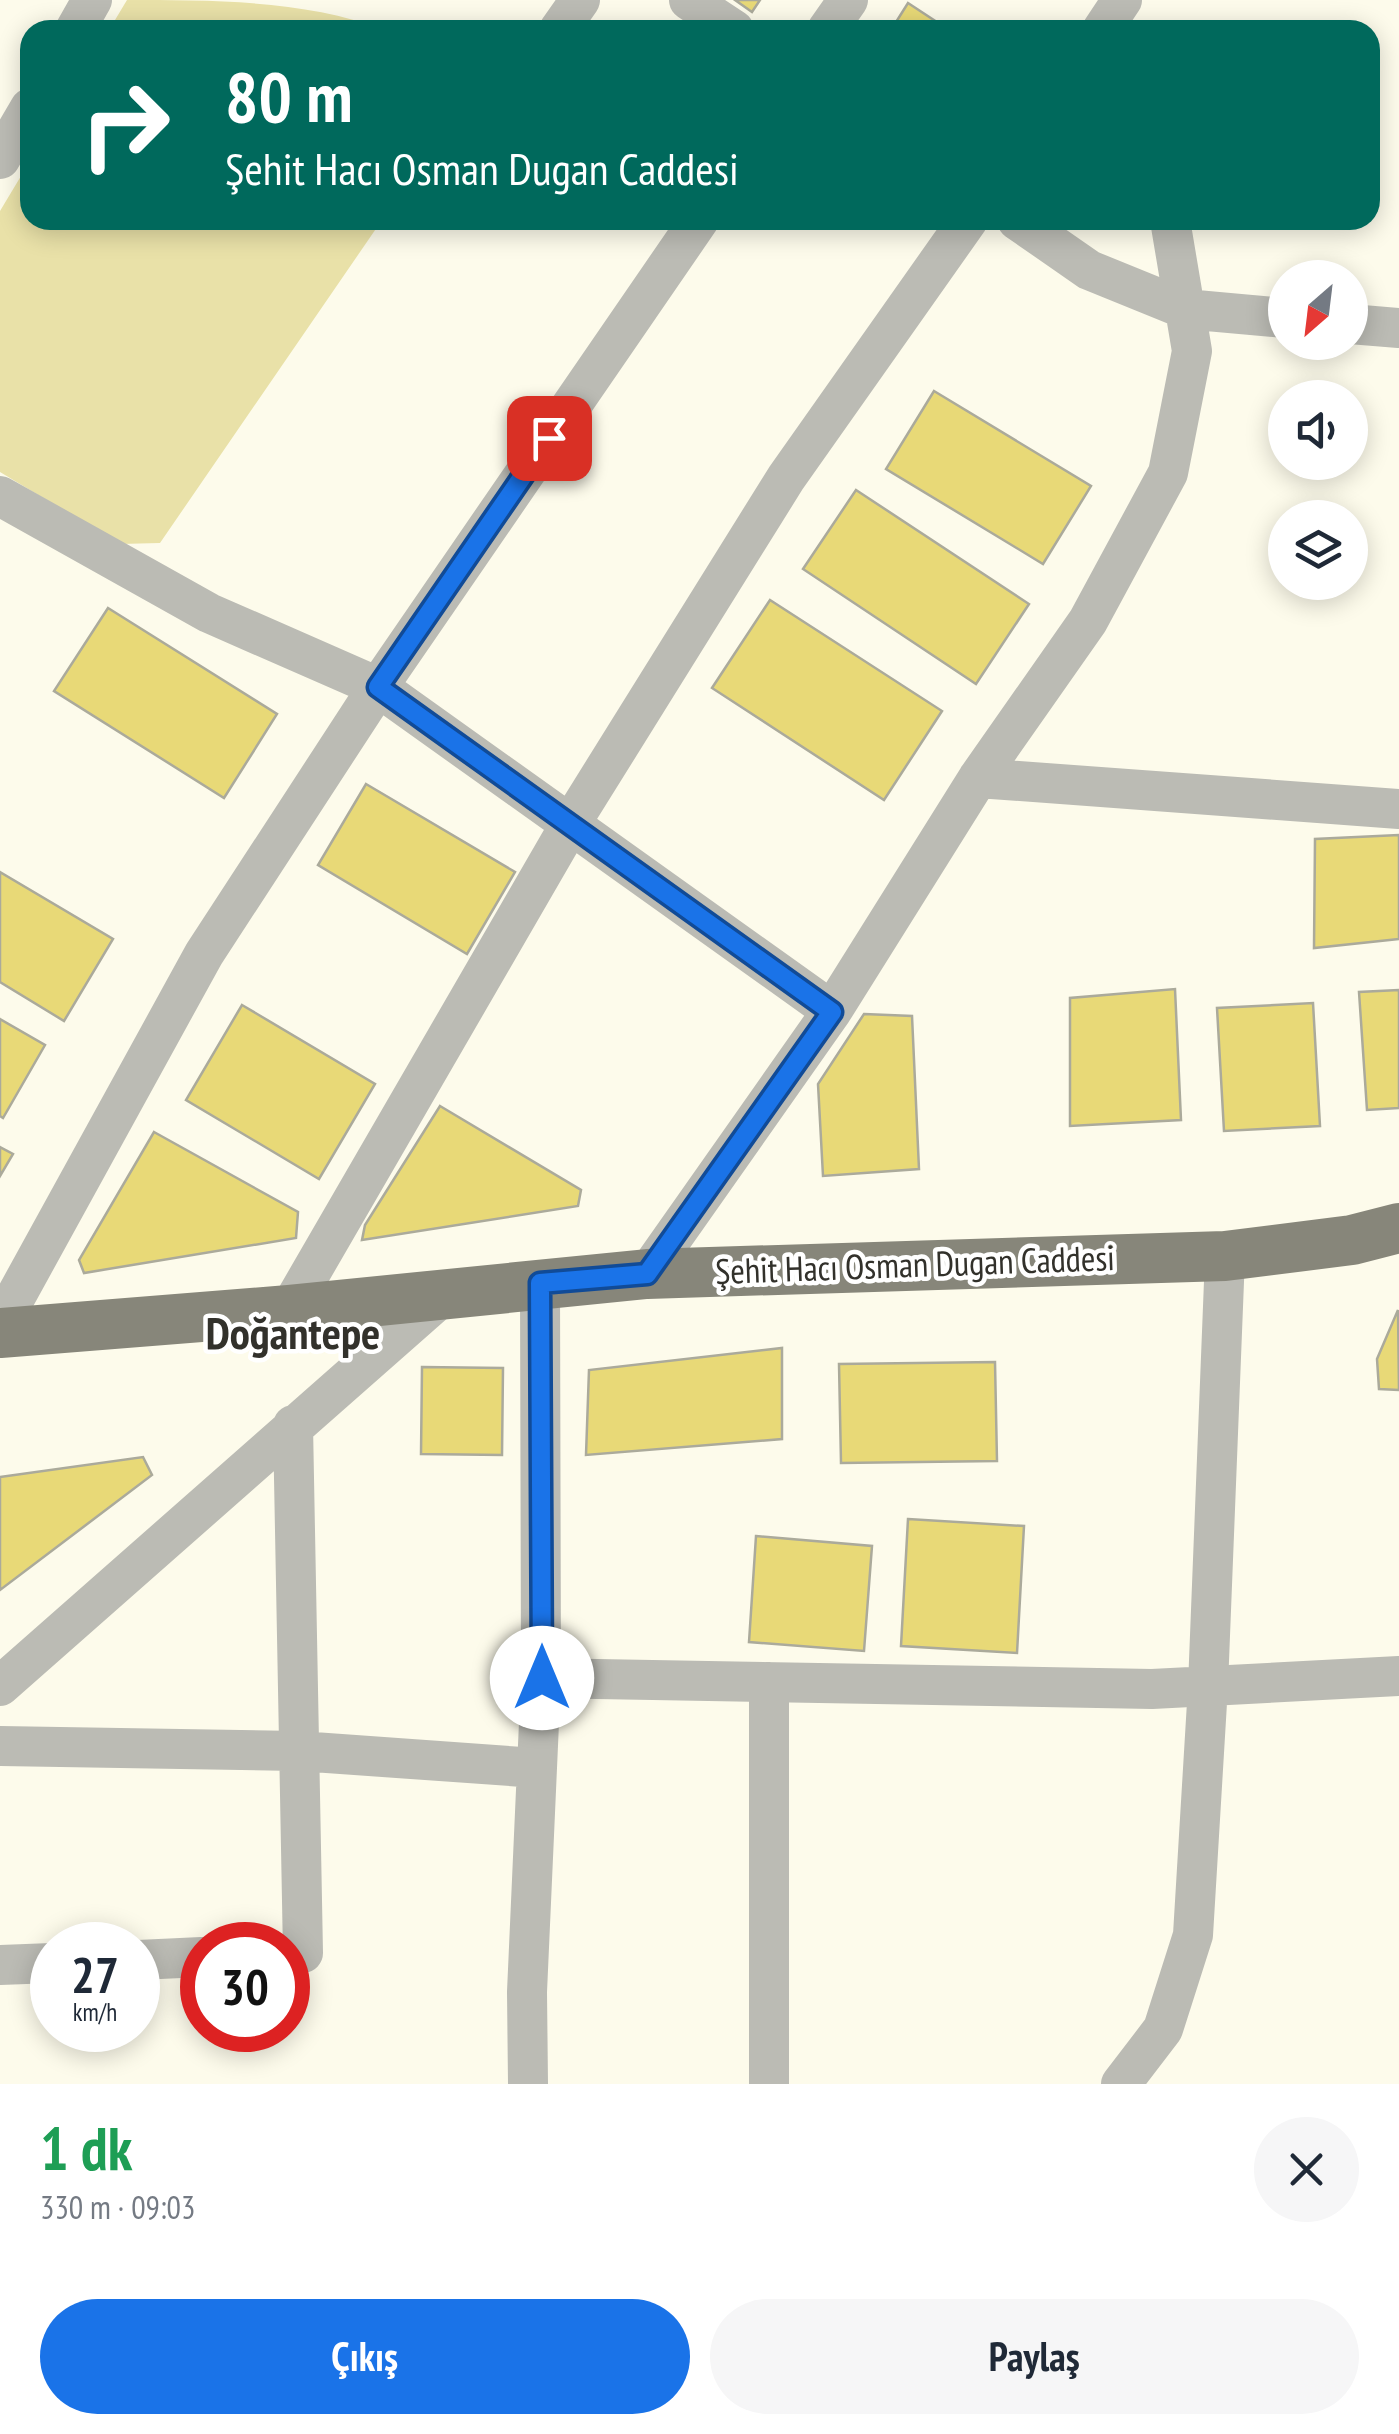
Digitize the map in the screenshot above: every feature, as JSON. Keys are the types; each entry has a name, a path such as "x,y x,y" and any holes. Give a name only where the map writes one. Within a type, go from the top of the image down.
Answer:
{"main road":[{"name":"Şehit Hacı Osman Dugan Caddesi","path":"0,1329 289,1310 647,1274 1225,1256 1388,1239"}],"street":[{"path":"689,0 719,20"},
{"path":"0,159 20,125"},
{"path":"0,1329 204,954 378,687 692,230"},
{"path":"289,1310 571,824 786,478 961,230"},
{"path":"1031,230 1089,270 1184,309 1268,316"},
{"path":"647,1274 832,1012 978,778 1088,621 1168,473 1192,352 1172,230"},
{"path":"1368,325 1399,328"},
{"path":"0,496 209,612 378,687 832,1012"},
{"path":"978,778 1399,809"},
{"path":"1121,2084 1163,2030 1193,1935 1208,1686 1225,1256"},
{"path":"528,2084 542,1678 540,1283"},
{"path":"0,1686 448,1292"},
{"path":"293,1425 302,1922"},
{"path":"542,1678 1208,1686 1399,1676"},
{"path":"768,2084 769,1682"},
{"path":"0,1746 299,1751 537,1768"},
{"path":"0,1965 30,1964"}],"shaded area":[{"path":"127,0 291,7 355,20 115,20"},
{"path":"20,178 20,230 375,230 160,543 120,544 0,472 0,211"}],"building":[{"path":"735,0 760,0 752,12"},
{"path":"908,3 934,20 897,20"},
{"path":"934,391 1091,486 1043,564 886,469"},
{"path":"856,490 1029,604 976,684 803,569"},
{"path":"770,600 942,711 884,800 712,688"},
{"path":"108,608 277,714 224,798 54,691"},
{"path":"366,784 515,872 467,954 318,865"},
{"path":"1399,835 1399,939 1314,948 1315,839"},
{"path":"0,872 113,939 64,1021 0,982"},
{"path":"1175,989 1181,1120 1070,1126 1070,998"},
{"path":"1399,990 1399,1108 1367,1110 1359,992"},
{"path":"1313,1003 1320,1126 1224,1131 1217,1008"},
{"path":"242,1005 375,1084 319,1179 186,1100"},
{"path":"864,1014 912,1016 919,1169 823,1176 818,1084"},
{"path":"0,1019 45,1045 3,1118 0,1116"},
{"path":"440,1106 581,1190 578,1206 362,1240 365,1225"},
{"path":"154,1132 298,1212 296,1238 84,1273 79,1260"},
{"path":"0,1147 13,1154 0,1176"},
{"path":"1398,1310 1399,1390 1379,1389 1377,1359"},
{"path":"782,1348 782,1439 586,1455 589,1370"},
{"path":"995,1362 997,1461 841,1463 839,1364"},
{"path":"422,1367 503,1368 502,1455 421,1454"},
{"path":"143,1457 152,1475 0,1590 0,1477"},
{"path":"908,1519 1024,1526 1017,1653 901,1646"},
{"path":"756,1536 872,1546 864,1651 749,1642"}],"district":[{"name":"Doğantepe","path":"293,1333"}],"route":[{"path":"542,1678 540,1283 647,1274 832,1012 378,687 549,438"}]}
